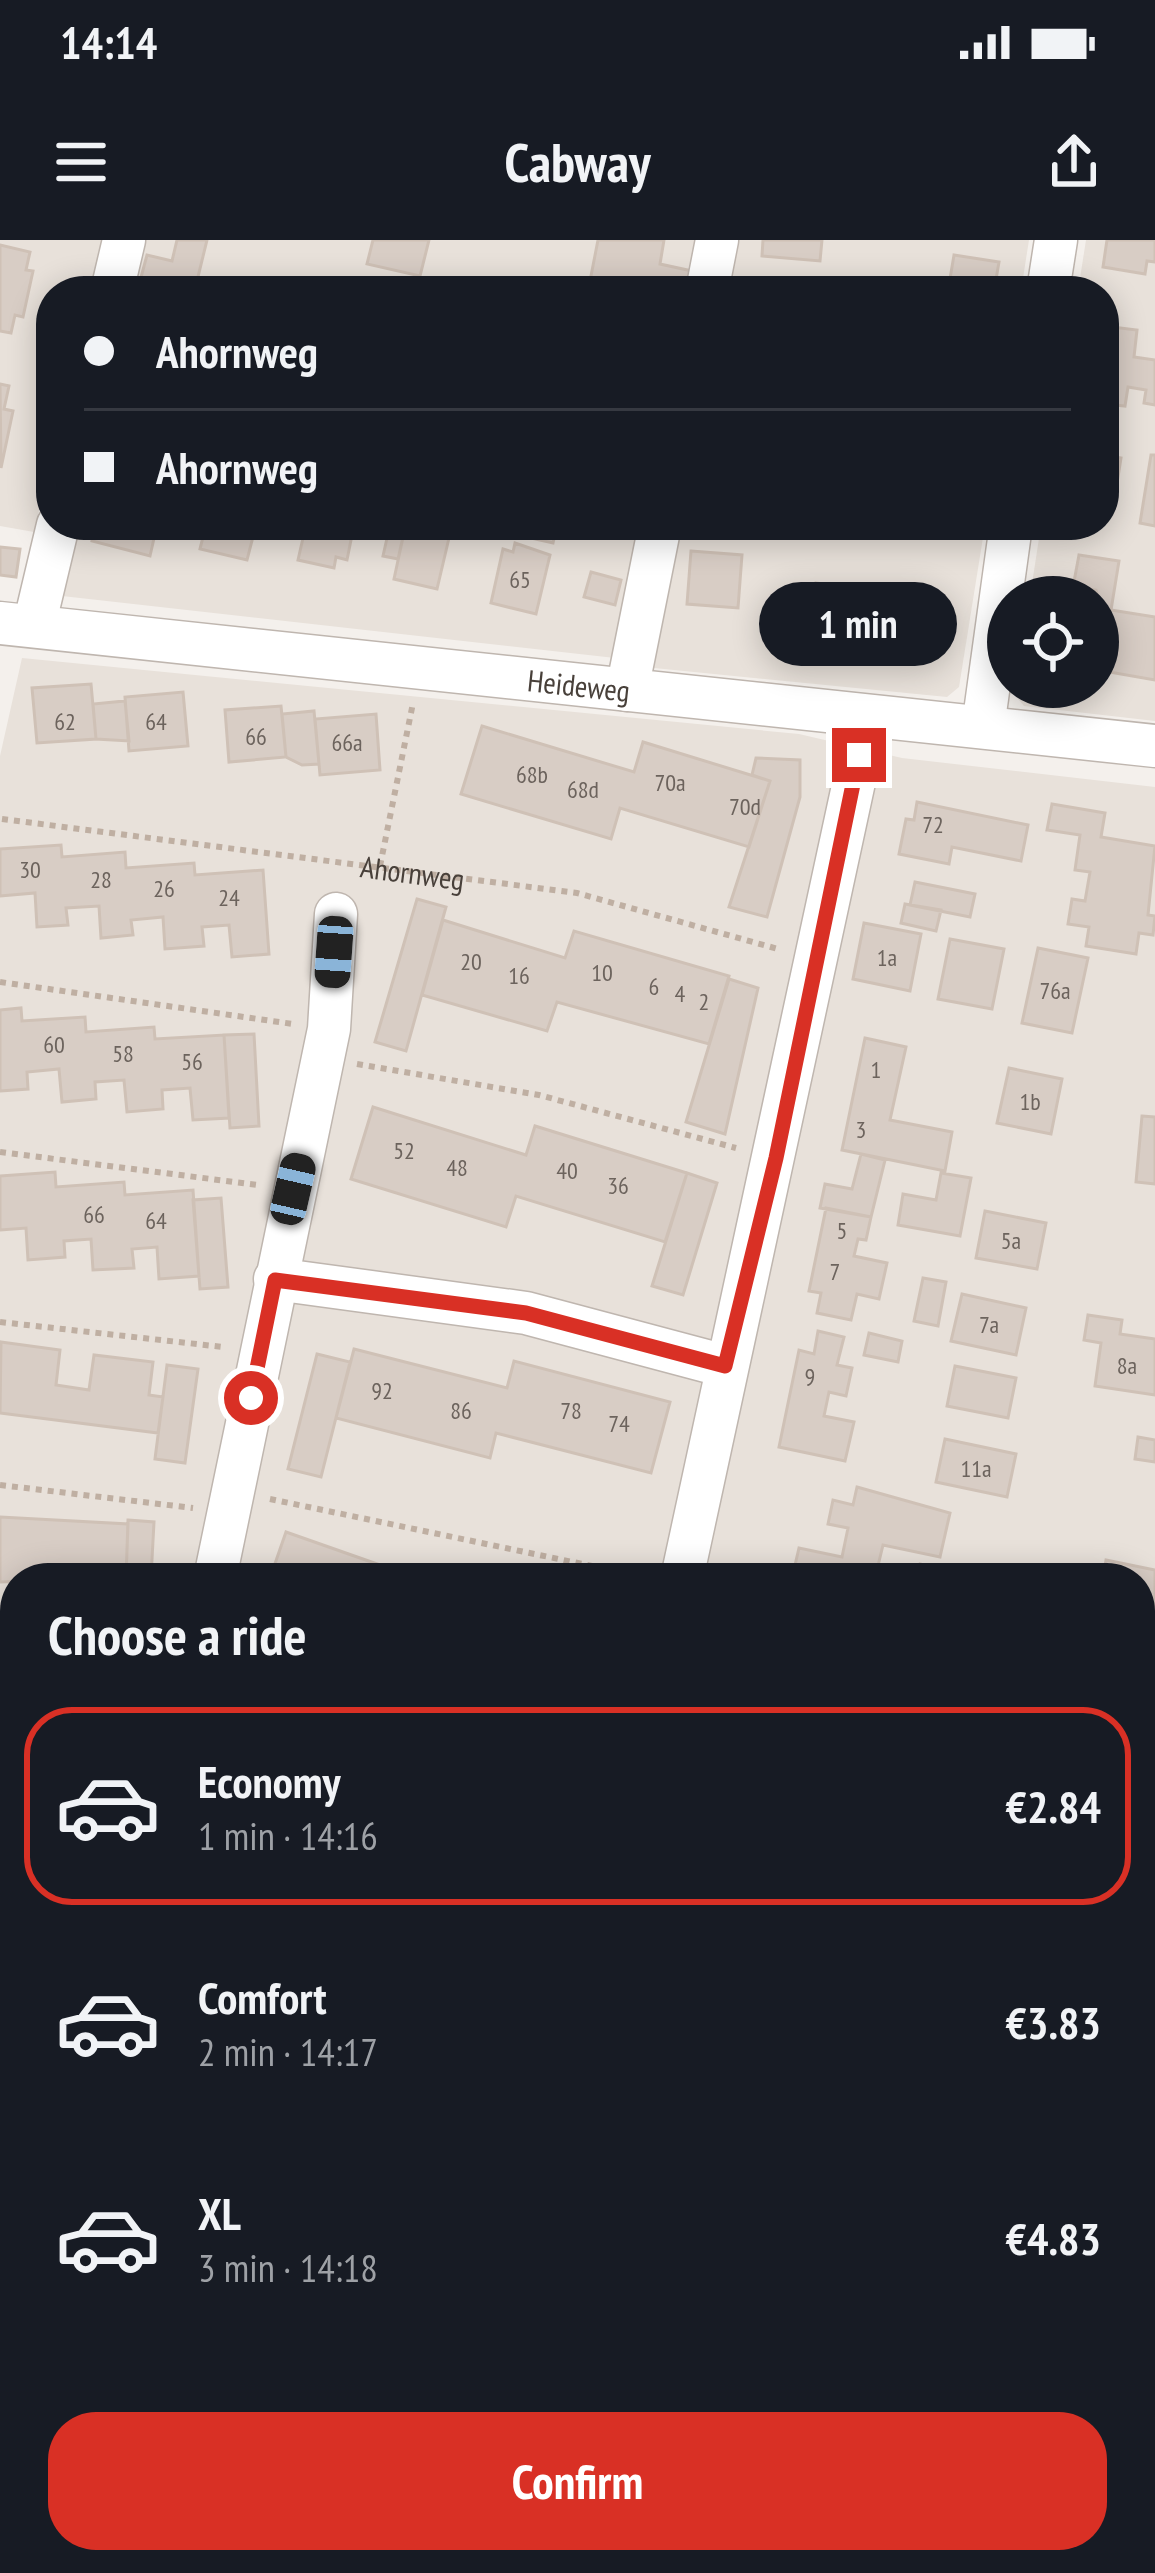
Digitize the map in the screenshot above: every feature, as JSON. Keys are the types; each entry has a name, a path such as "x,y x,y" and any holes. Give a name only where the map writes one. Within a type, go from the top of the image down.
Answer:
{"street":[{"path":"116,276 124,240"},
{"path":"710,276 717,240"},
{"path":"1050,276 1056,240"},
{"path":"17,625 52,540"},
{"path":"627,689 657,540"},
{"path":"983,728 1009,540"},
{"name":"Heideweg","path":"17,625 1155,746"},
{"path":"685,1563 868,717"},
{"name":"Ahornweg","path":"218,1563 326,1044 336,914"},
{"path":"275,1280 526,1313 725,1366"}],"path":[{"path":"380,868 416,687"},
{"name":"Ahornweg","path":"2,819 577,893 816,959"},
{"path":"0,982 326,1044 776,1158"},
{"path":"0,1151 293,1189"},
{"path":"0,1322 261,1351"},
{"path":"0,1485 229,1502 567,1563"}],"shaded area":[{"path":"0,240 104,240 96,276 36,276 36,523 34,532 0,526"},
{"path":"145,240 1029,240 1023,276 137,276"},
{"path":"1086,240 1155,240 1155,721 1041,708 1119,708 1119,576 1033,576 1039,540 1119,540 1119,276 1080,276"},
{"path":"75,540 983,540 959,687 947,697 654,668 615,658 62,596"},
{"path":"22,658 799,734 902,758 1155,787 1155,1563 0,1563 0,756"}],"building":[{"path":"177,240 207,240 198,276 141,276 147,255 172,261"},
{"path":"373,240 429,240 420,276 367,264"},
{"path":"598,240 664,240 660,264 692,271 691,276 591,276"},
{"path":"763,240 822,240 820,261 762,256"},
{"path":"1107,240 1155,240 1155,262 1147,261 1145,274 1103,267"},
{"path":"0,245 30,252 26,270 33,271 23,317 15,315 11,333 0,331"},
{"path":"954,255 999,262 997,276 950,276"},
{"path":"1119,328 1137,330 1134,357 1155,360 1155,405 1144,403 1146,390 1128,387 1125,406 1119,405"},
{"path":"0,384 9,386 4,409 13,411 1,468"},
{"path":"1151,455 1155,455 1155,526 1140,523"},
{"path":"92,540 154,540 150,556"},
{"path":"202,540 252,540 247,560 200,549"},
{"path":"303,540 351,540 347,560 336,557 334,568 298,560"},
{"path":"387,540 402,540 398,559 383,556"},
{"path":"402,540 449,540 437,589 394,579"},
{"path":"515,543 550,555 536,614 491,603 503,549 513,552"},
{"path":"0,547 20,549 16,577 0,575"},
{"path":"691,551 742,555 738,608 687,604"},
{"path":"1079,555 1119,561 1117,576 1075,576"},
{"path":"591,572 621,580 615,605 584,597"},
{"path":"816,583 855,588 853,609 902,614 898,654 772,640 776,600 813,604"},
{"path":"1119,611 1155,617 1155,680 1119,674"},
{"path":"91,684 96,739 37,743 32,688"},
{"path":"183,692 188,746 129,751 125,697"},
{"path":"125,701 129,741 96,739 93,704"},
{"path":"281,706 286,757 229,762 225,710"},
{"path":"314,711 319,764 302,765 286,757 282,714"},
{"path":"376,714 380,770 320,775 315,719"},
{"path":"482,726 634,772 643,742 770,781 749,847 620,808 611,839 461,794"},
{"path":"756,758 800,760 800,797 767,917 729,907 770,781 752,775"},
{"path":"917,802 1028,825 1021,861 952,847 949,864 899,854 906,819 914,820"},
{"path":"1052,804 1105,813 1101,837 1155,846 1148,915 1155,916 1153,935 1139,933 1136,954 1086,946 1089,927 1068,924 1072,899 1085,901 1090,872 1075,870 1080,835 1047,830"},
{"path":"61,845 62,857 125,852 126,868 194,863 195,875 263,870 269,954 232,957 229,925 202,927 204,946 165,949 163,917 131,920 133,935 101,938 99,906 66,908 68,925 37,927 35,893 0,896 0,849"},
{"path":"915,882 975,894 970,917 910,905"},
{"path":"417,899 446,907 406,1051 375,1042"},
{"path":"905,904 941,910 936,931 901,923"},
{"path":"443,920 565,958 574,931 729,976 709,1044 557,1002 547,1031 422,995"},
{"path":"864,923 921,934 910,991 853,979"},
{"path":"950,939 1004,949 992,1009 938,999"},
{"path":"1038,948 1088,958 1072,1033 1022,1023"},
{"path":"729,979 758,988 725,1134 686,1122"},
{"path":"21,1008 22,1021 85,1017 86,1032 154,1027 155,1039 224,1035 229,1118 193,1120 190,1088 162,1090 163,1109 127,1112 124,1080 95,1082 96,1099 62,1102 59,1069 27,1072 28,1089 0,1091 0,1010"},
{"path":"254,1034 259,1126 230,1128 224,1035"},
{"path":"865,1038 906,1047 890,1120 952,1132 945,1171 842,1150"},
{"path":"1009,1068 1062,1079 1051,1134 997,1123"},
{"path":"373,1107 526,1155 535,1126 687,1173 665,1242 516,1196 506,1227 351,1179"},
{"path":"1142,1116 1155,1117 1155,1184 1136,1182"},
{"path":"861,1154 885,1160 871,1217 820,1208 825,1184 852,1189"},
{"path":"55,1172 56,1187 124,1182 125,1195 193,1190 199,1276 159,1279 157,1247 132,1249 134,1268 93,1270 91,1239 64,1241 65,1257 28,1260 26,1228 0,1230 0,1176"},
{"path":"687,1173 717,1183 683,1295 652,1286"},
{"path":"941,1173 971,1178 960,1236 898,1225 903,1194 936,1200"},
{"path":"221,1198 228,1287 200,1289 193,1200"},
{"path":"826,1208 871,1217 866,1240 858,1239 854,1256 887,1263 879,1299 857,1294 851,1320 817,1313 821,1293 809,1291"},
{"path":"985,1211 1046,1223 1037,1269 976,1258"},
{"path":"923,1278 946,1282 938,1326 914,1321"},
{"path":"962,1294 1026,1308 1016,1355 951,1341"},
{"path":"1088,1315 1122,1320 1120,1334 1155,1339 1155,1395 1095,1386 1101,1343 1084,1340"},
{"path":"818,1331 844,1337 837,1365 852,1368 846,1396 829,1392 824,1416 854,1422 845,1461 779,1447 799,1350 814,1354"},
{"path":"869,1333 902,1341 898,1362 864,1355"},
{"path":"1,1342 60,1350 56,1385 89,1390 94,1355 153,1362 149,1395 163,1397 158,1433 0,1413"},
{"path":"354,1349 507,1388 514,1361 670,1402 651,1473 496,1433 490,1458 336,1418"},
{"path":"317,1354 350,1362 321,1477 288,1469"},
{"path":"167,1365 198,1369 185,1463 155,1459"},
{"path":"955,1366 1016,1378 1008,1418 947,1406"},
{"path":"1138,1437 1155,1440 1155,1462 1135,1459"},
{"path":"945,1439 1016,1454 1007,1497 936,1482"},
{"path":"857,1487 950,1513 940,1557 883,1545 879,1563 796,1563 799,1548 842,1557 848,1528 828,1524 833,1500 853,1505"},
{"path":"0,1517 128,1524 127,1563 0,1563"},
{"path":"128,1520 154,1522 152,1563 127,1563"},
{"path":"286,1532 374,1563 275,1563"}],"route":[{"path":"251,1398 275,1280 526,1313 725,1366 776,1158 859,755"}]}
